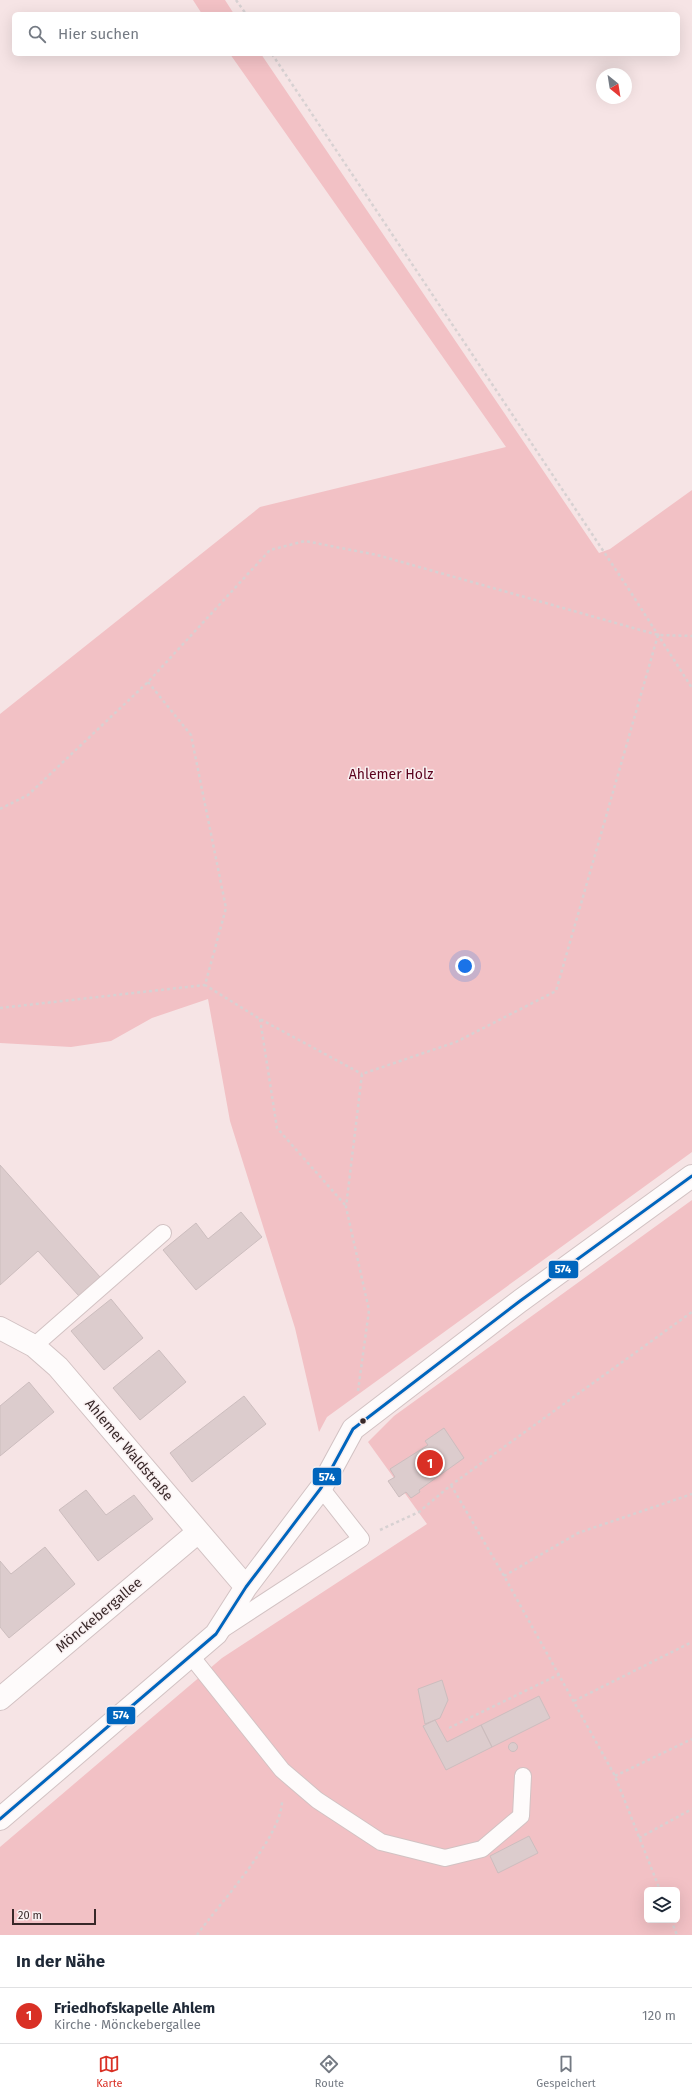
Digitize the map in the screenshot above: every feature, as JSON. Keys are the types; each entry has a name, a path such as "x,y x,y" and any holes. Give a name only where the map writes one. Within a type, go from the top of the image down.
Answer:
{"street":[{"path":"0,1820 216,1634 246,1587 321,1488 353,1429 520,1301 692,1176"},
{"name":"Ahlemer Waldstraße","path":"0,1328 34,1346 58,1367 246,1587"},
{"name":"Mönckebergallee","path":"0,1699 198,1532"}],"lane":[{"path":"34,1346 163,1233"},
{"path":"216,1634 361,1539 321,1488"},
{"path":"191,1656 282,1770 317,1800 381,1842 445,1858 482,1849 521,1816 523,1776"}],"path":[{"path":"236,0 245,12"},
{"path":"273,56 692,688"},
{"path":"0,809 28,795 148,682 270,550 305,541 377,555 658,635 692,636"},
{"path":"0,1008 205,985 260,1018 362,1074 456,1042 556,991 658,635"},
{"path":"148,682 191,735 226,908 205,985"},
{"path":"260,1018 277,1128 346,1207"},
{"path":"353,1429 369,1310 346,1207 362,1074"},
{"path":"361,1539 419,1512 451,1486 692,1312"},
{"path":"451,1486 560,1674 616,1776 659,1887"},
{"path":"504,1576 578,1533 692,1494"},
{"path":"574,1701 692,1642"},
{"path":"449,1728 560,1674"},
{"path":"616,1776 692,1739"},
{"path":"197,1935 266,1843 282,1810 282,1770"},
{"path":"640,1838 692,1809"},
{"path":"672,1923 677,1935"}],"green space":[{"path":"193,0 225,0 233,12 201,12"},
{"name":"Ahlemer Holz","path":"231,56 262,56 599,553 610,549 692,490 692,1152 327,1417 319,1432 295,1328 230,1121 208,999 152,1018 111,1041 71,1047 0,1043 0,714 260,507 506,447"},
{"path":"692,1200 692,1935 0,1935 0,1847 222,1658 427,1524 368,1442 394,1416"}],"building":[{"path":"0,1165 100,1277 79,1296 38,1251 0,1285"},
{"path":"241,1212 262,1237 196,1290 163,1250 196,1223 208,1239"},
{"path":"111,1299 143,1338 104,1370 71,1331"},
{"path":"159,1350 186,1382 140,1420 113,1388"},
{"path":"29,1382 54,1412 0,1456 0,1406"},
{"path":"244,1396 266,1424 192,1482 170,1453"},
{"path":"444,1428 464,1458 419,1490 420,1492 411,1498 406,1492 399,1497 388,1481 395,1477 390,1469 428,1445 425,1441"},
{"path":"86,1490 106,1515 134,1495 153,1519 98,1561 59,1510"},
{"path":"45,1547 75,1584 9,1638 0,1627 0,1561 11,1574"},
{"path":"442,1680 448,1700 440,1718 425,1724 418,1689"},
{"path":"539,1696 550,1718 492,1747 481,1725"},
{"path":"435,1720 447,1742 481,1725 492,1747 446,1770 423,1726"},
{"path":"513,1742 518,1747 513,1752 508,1747"},
{"path":"529,1836 538,1853 498,1873 490,1856"}],"transit line":[{"name":"574","path":"0,1819 216,1634 246,1587 321,1488 353,1429 520,1301 692,1176"}],"place":[{"name":"Friedhofskapelle Ahlem","path":"430,1463"}]}
